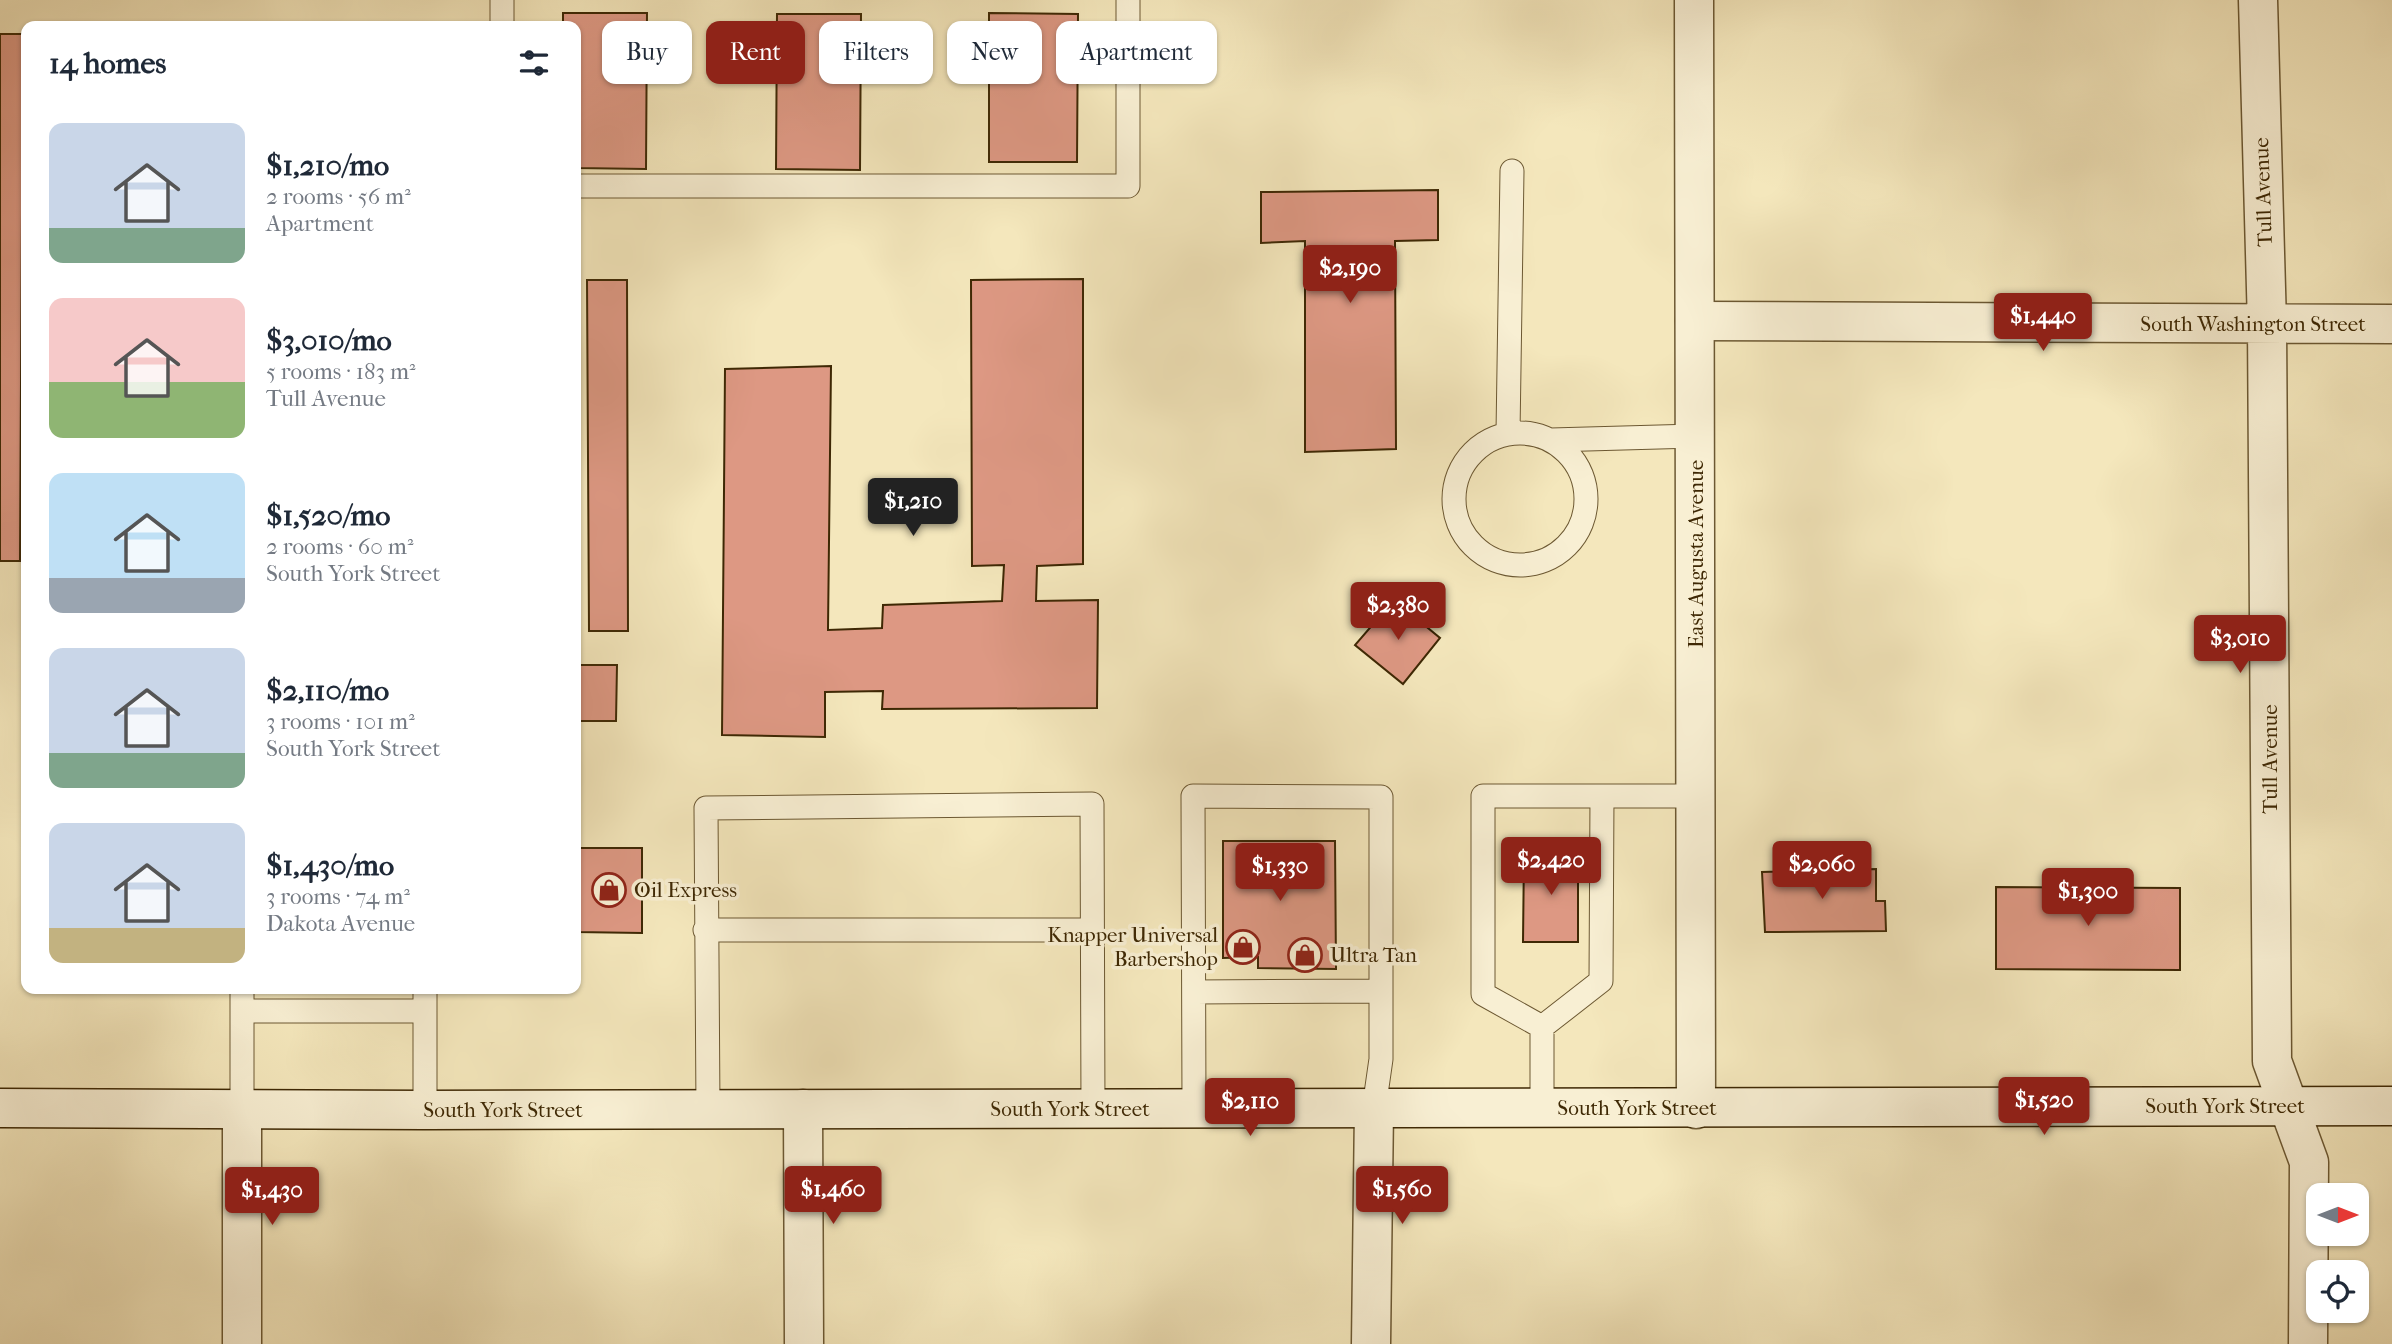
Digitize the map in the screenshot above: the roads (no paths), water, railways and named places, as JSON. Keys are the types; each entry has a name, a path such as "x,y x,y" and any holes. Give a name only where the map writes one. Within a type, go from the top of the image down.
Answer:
{"street":[{"name":"East Augusta Avenue","path":"1694,0 1696,1109"},
{"name":"Tull Avenue","path":"2258,0 2267,325 2273,1060 2309,1162 2308,1344"},
{"name":"South Washington Street","path":"1695,321 2392,324"},
{"name":"South York Street","path":"0,1108 1696,1109 2392,1105"},
{"path":"1371,1344 1374,1108"},
{"path":"803,1109 804,1344"},
{"path":"242,1110 242,1344"}],"lane":[{"path":"502,0 502,21"},
{"path":"581,186 1128,186 1128,0"},
{"path":"1508,433 1511,171"},
{"path":"1508,433 1530,433 1551,440 1569,454 1581,473 1586,495 1583,517 1574,536 1560,552 1540,562 1519,565 1498,562 1479,552 1465,536 1456,516 1453,495 1458,474 1469,455 1487,441 1508,433"},
{"path":"1551,440 1695,436"},
{"path":"1194,1108 1194,796 1381,797 1381,1059 1374,1108"},
{"path":"1542,1027 1483,994 1483,796 1697,796"},
{"path":"1542,1027 1601,981 1602,796"},
{"path":"708,1109 706,808 1092,804 1093,1109"},
{"path":"705,930 1092,930"},
{"path":"1194,992 1381,991"},
{"path":"242,1110 242,1000 425,1000 425,1110"},
{"path":"1542,1027 1542,1108"}],"place":[{"name":"Oil Express","path":"609,890"},
{"name":"Knapper Universal Barbershop","path":"1243,947"},
{"name":"Ultra Tan","path":"1305,955"}]}
